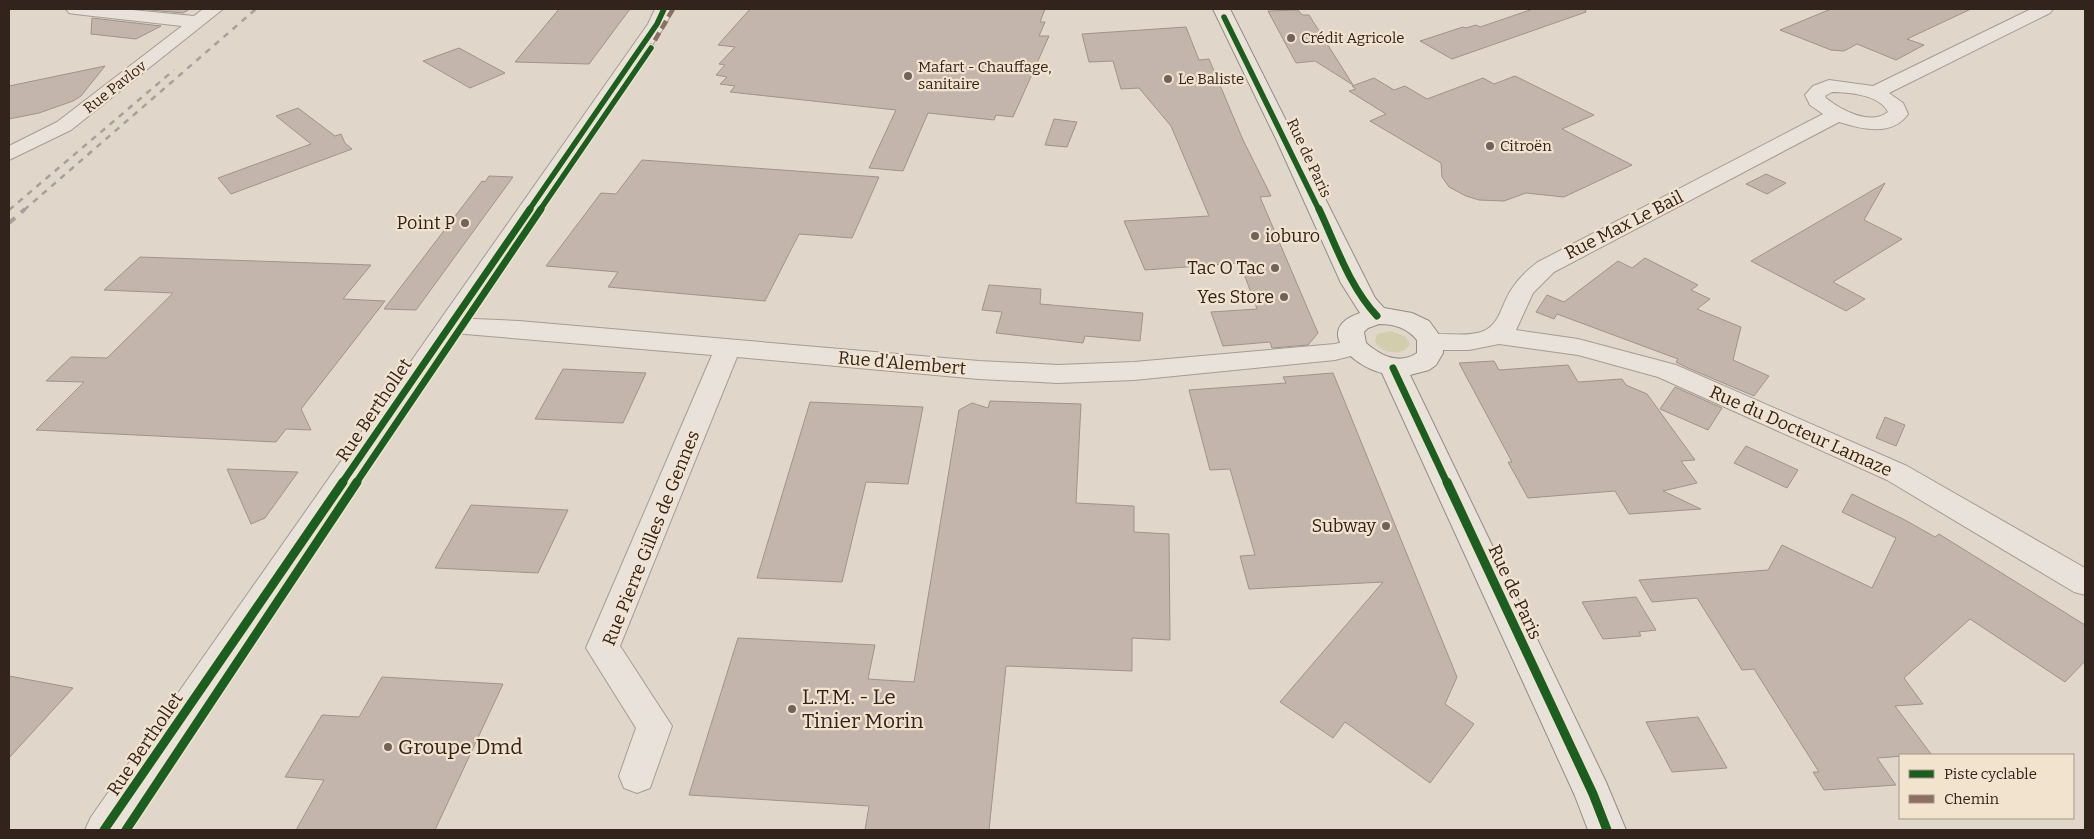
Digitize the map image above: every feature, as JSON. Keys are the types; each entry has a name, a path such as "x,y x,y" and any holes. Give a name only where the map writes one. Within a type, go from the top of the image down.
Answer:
{"street":[{"path":"75,9 197,22"},
{"name":"Rue Pavlov","path":"9,154 64,126 214,9"},
{"name":"Rue Berthollet","path":"105,829 657,24 664,9"},
{"name":"Rue de Paris","path":"1221,9 1287,141 1353,284 1365,303 1377,316"},
{"path":"1875,93 2044,9"},
{"path":"1829,86 1844,86 1875,93 1896,107 1898,114 1894,119 1869,122 1837,115 1816,101 1815,95 1820,90 1829,86"},
{"name":"Rue Max Le Bail","path":"1495,335 1504,329 1519,297 1531,280 1546,267 1837,115"},
{"path":"1377,316 1389,316 1412,322 1421,328 1432,342 1433,351 1428,359 1419,364 1393,368 1369,360 1354,347 1350,338 1351,330 1356,323 1377,316"},
{"name":"Rue d'Alembert","path":"450,326 519,328 979,370 1058,374 1134,371 1336,352 1354,347"},
{"path":"1432,342 1478,340 1495,335"},
{"name":"Rue du Docteur Lamaze","path":"1495,335 1578,347 1667,371 1897,473 2085,584"},
{"name":"Rue Pierre Gilles de Gennes","path":"637,776 654,726 603,648 728,348"},
{"name":"Rue de Paris","path":"1393,368 1593,794 1607,830"}],"shaded area":[{"path":"1391,331 1406,337 1410,344 1405,350 1401,352 1388,352 1377,345 1375,341 1377,334"}],"building":[{"path":"139,9 190,9 183,13"},
{"path":"559,9 630,9 589,64 515,62"},
{"path":"750,9 1045,9 1040,22 1045,22 1039,36 1049,36 1013,117 996,115 994,120 928,113 903,171 869,168 896,110 730,92 735,86 720,84 727,77 716,75 725,65 719,64 735,47 718,45"},
{"path":"1533,9 1585,9 1586,12 1452,59 1420,41 1463,27 1476,25 1480,27"},
{"path":"1831,9 1971,9 1907,39 1924,45 1896,60 1857,44 1844,51 1831,50 1780,30"},
{"path":"1298,10 1302,15 1309,15 1353,85 1315,61 1296,63 1268,11"},
{"path":"92,18 161,26 136,39 91,34"},
{"path":"1186,27 1199,60 1209,59 1243,140 1271,196 1260,197 1318,333 1308,345 1272,348 1270,342 1223,346 1211,312 1257,309 1240,263 1145,270 1124,221 1209,216 1171,126 1139,88 1121,89 1113,61 1089,62 1082,34"},
{"path":"459,48 505,73 470,88 423,61"},
{"path":"105,66 81,96 73,101 39,113 9,119 9,86"},
{"path":"1515,76 1594,115 1562,129 1632,165 1564,197 1526,193 1504,201 1479,200 1449,187 1442,177 1441,163 1370,121 1386,114 1349,91 1356,89 1352,86 1374,78 1394,90 1405,86 1427,99 1483,78 1494,84"},
{"path":"298,108 335,136 341,134 345,143 352,149 231,194 218,178 311,144 276,116"},
{"path":"1054,119 1077,122 1067,147 1045,145"},
{"path":"642,160 879,177 852,238 799,234 765,301 608,287 618,272 546,266 601,193 616,194"},
{"path":"1766,174 1786,183 1767,194 1746,184"},
{"path":"489,176 513,177 416,310 384,309 482,181 485,182"},
{"path":"1885,183 1864,220 1902,239 1833,282 1865,299 1846,311 1751,261"},
{"path":"140,257 371,265 343,299 385,301 301,409 311,430 286,429 276,442 36,430 84,382 46,381 71,357 107,358 173,293 104,290"},
{"path":"1645,258 1698,285 1691,290 1710,299 1697,309 1741,327 1733,360 1769,376 1754,396 1688,368 1676,362 1678,359 1557,314 1554,319 1536,312 1547,295 1564,302 1618,261 1632,268"},
{"path":"989,285 1041,289 1040,304 1143,313 1140,341 1085,336 1083,343 996,333 1002,312 982,310"},
{"path":"1494,361 1499,370 1568,365 1578,382 1622,379 1626,385 1647,394 1695,460 1681,461 1697,483 1663,491 1701,509 1629,514 1615,491 1528,498 1508,462 1512,462 1459,363"},
{"path":"563,369 646,373 623,423 535,419"},
{"path":"1333,373 1457,677 1445,704 1474,724 1430,783 1345,722 1333,738 1280,702 1383,582 1249,589 1240,556 1255,555 1230,469 1210,470 1189,390 1286,383 1283,377"},
{"path":"1675,387 1722,408 1708,430 1660,409"},
{"path":"990,401 1081,404 1076,503 1134,506 1134,532 1169,534 1170,640 1132,638 1132,671 1006,666 989,830 865,830 869,806 689,795 738,638 875,645 868,679 914,682 959,410 972,403 988,408"},
{"path":"810,402 923,407 908,484 866,482 842,582 757,578"},
{"path":"1885,417 1905,425 1896,446 1876,438"},
{"path":"1746,446 1798,470 1787,488 1734,463"},
{"path":"227,469 298,472 265,518 251,524"},
{"path":"1852,494 1935,537 1939,534 2085,625 2085,661 2065,682 1970,619 1904,678 1923,704 1895,706 1931,754 1899,754 1899,756 1877,758 1896,785 1824,790 1813,772 1819,772 1754,669 1742,670 1697,598 1652,602 1639,580 1768,570 1782,545 1872,588 1896,538 1842,512"},
{"path":"471,505 568,510 538,573 435,568"},
{"path":"1636,597 1656,630 1639,632 1641,636 1603,639 1582,602"},
{"path":"9,676 73,688 9,758"},
{"name":"Groupe Dmd","path":"382,677 503,684 435,830 296,830 324,780 285,777 322,715 359,717"},
{"path":"1698,717 1727,768 1672,772 1646,722"}],"railway":[{"path":"24,210 256,9"},
{"path":"9,210 174,70"},
{"path":"9,223 25,209"}],"marked path":[{"path":"648,52 662,31 673,9"}],"cycle path":[{"path":"104,830 657,24 664,9"},
{"path":"1224,17 1287,141 1353,283 1365,303 1377,316"},
{"path":"126,830 461,326 651,48"},
{"path":"1393,368 1593,794 1607,830"}],"place":[{"name":"Crédit Agricole","path":"1291,38"},
{"name":"Mafart - Chauffage, sanitaire","path":"908,76"},
{"name":"Le Baliste","path":"1168,79"},
{"name":"Citroën","path":"1490,146"},
{"name":"Point P","path":"465,223"},
{"name":"ioburo","path":"1255,236"},
{"name":"Tac O Tac","path":"1275,268"},
{"name":"Yes Store","path":"1284,297"},
{"name":"Subway","path":"1386,526"},
{"name":"L.T.M. - Le Tinier Morin","path":"792,709"},
{"name":"Groupe Dmd","path":"388,747"}]}
